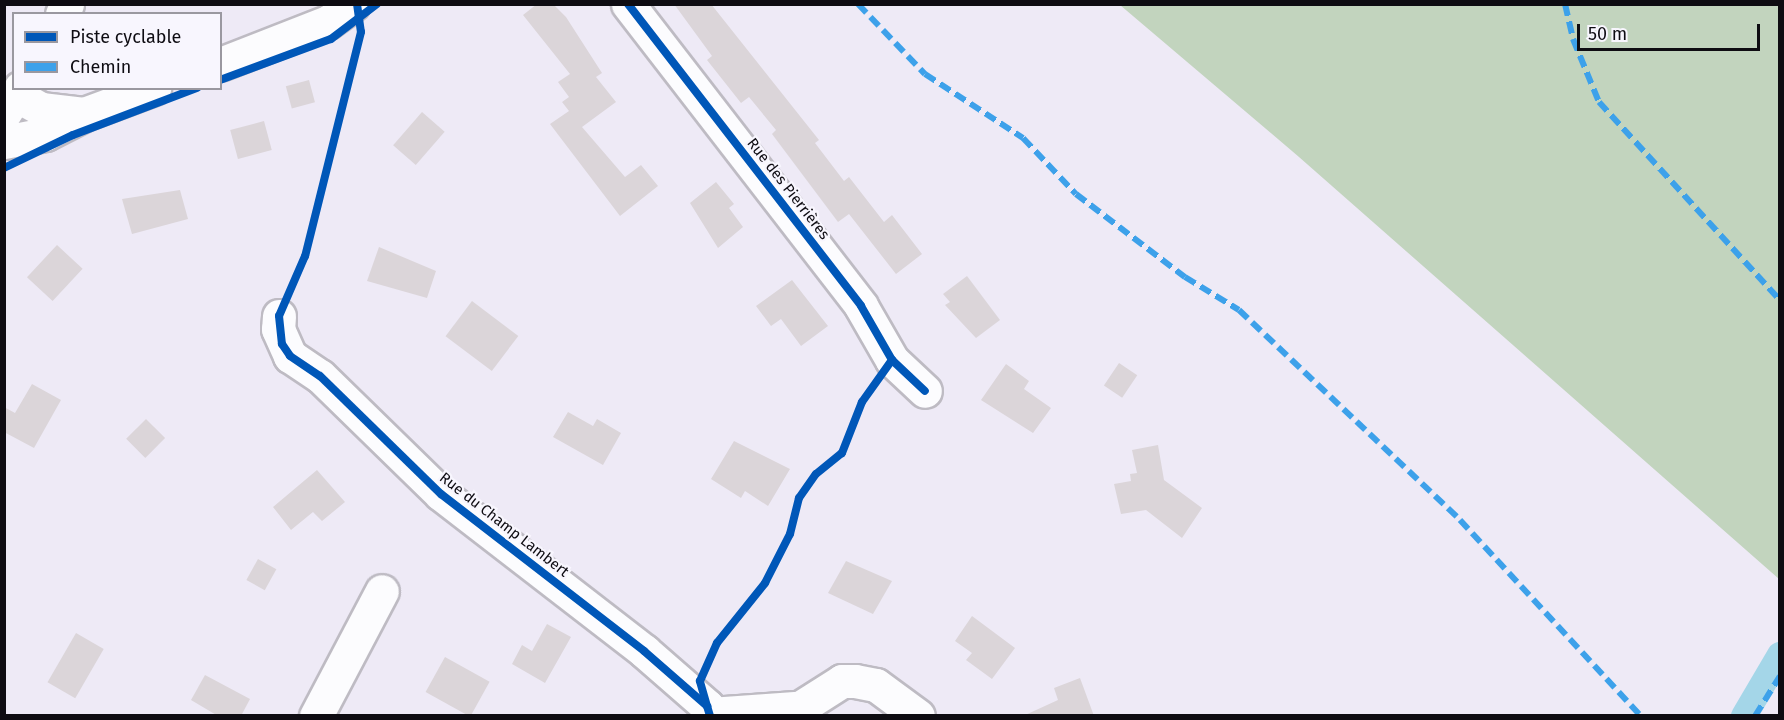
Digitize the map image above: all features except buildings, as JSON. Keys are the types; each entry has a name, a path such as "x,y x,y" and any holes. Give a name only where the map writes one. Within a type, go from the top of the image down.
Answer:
{"street":[{"path":"222,63 328,22 353,4"},
{"name":"Rue des Pierrières","path":"628,4 861,306 892,360 925,391"},
{"path":"4,142 45,134 84,114 149,90"},
{"path":"13,99 41,109 84,114"},
{"name":"Rue du Champ Lambert","path":"279,316 278,329 290,356 320,376 441,494 644,651 707,706 710,715"},
{"path":"315,716 382,591"},
{"path":"710,715 791,712 842,681 855,681 876,685 918,716"}],"green space":[{"path":"1120,5 1779,5 1779,579 1299,157"}],"waterway":[{"path":"1744,716 1780,655"}],"marked path":[{"path":"858,4 925,74 1023,138 1076,194 1185,277 1239,310 1460,520 1641,716"},
{"path":"1565,4 1573,39 1599,102 1780,300"},
{"path":"1755,716 1780,676"}],"cycle path":[{"path":"357,4 361,32 305,256 279,316 282,344 290,356 320,376 441,494 644,651 707,706 710,716"},
{"path":"222,79 331,39 377,4"},
{"path":"628,4 861,306 892,360 925,391"},
{"path":"4,168 73,135 192,90"},
{"path":"707,706 700,681 717,643 765,583 790,534 799,498 816,474 842,453 862,402 892,360"}]}
